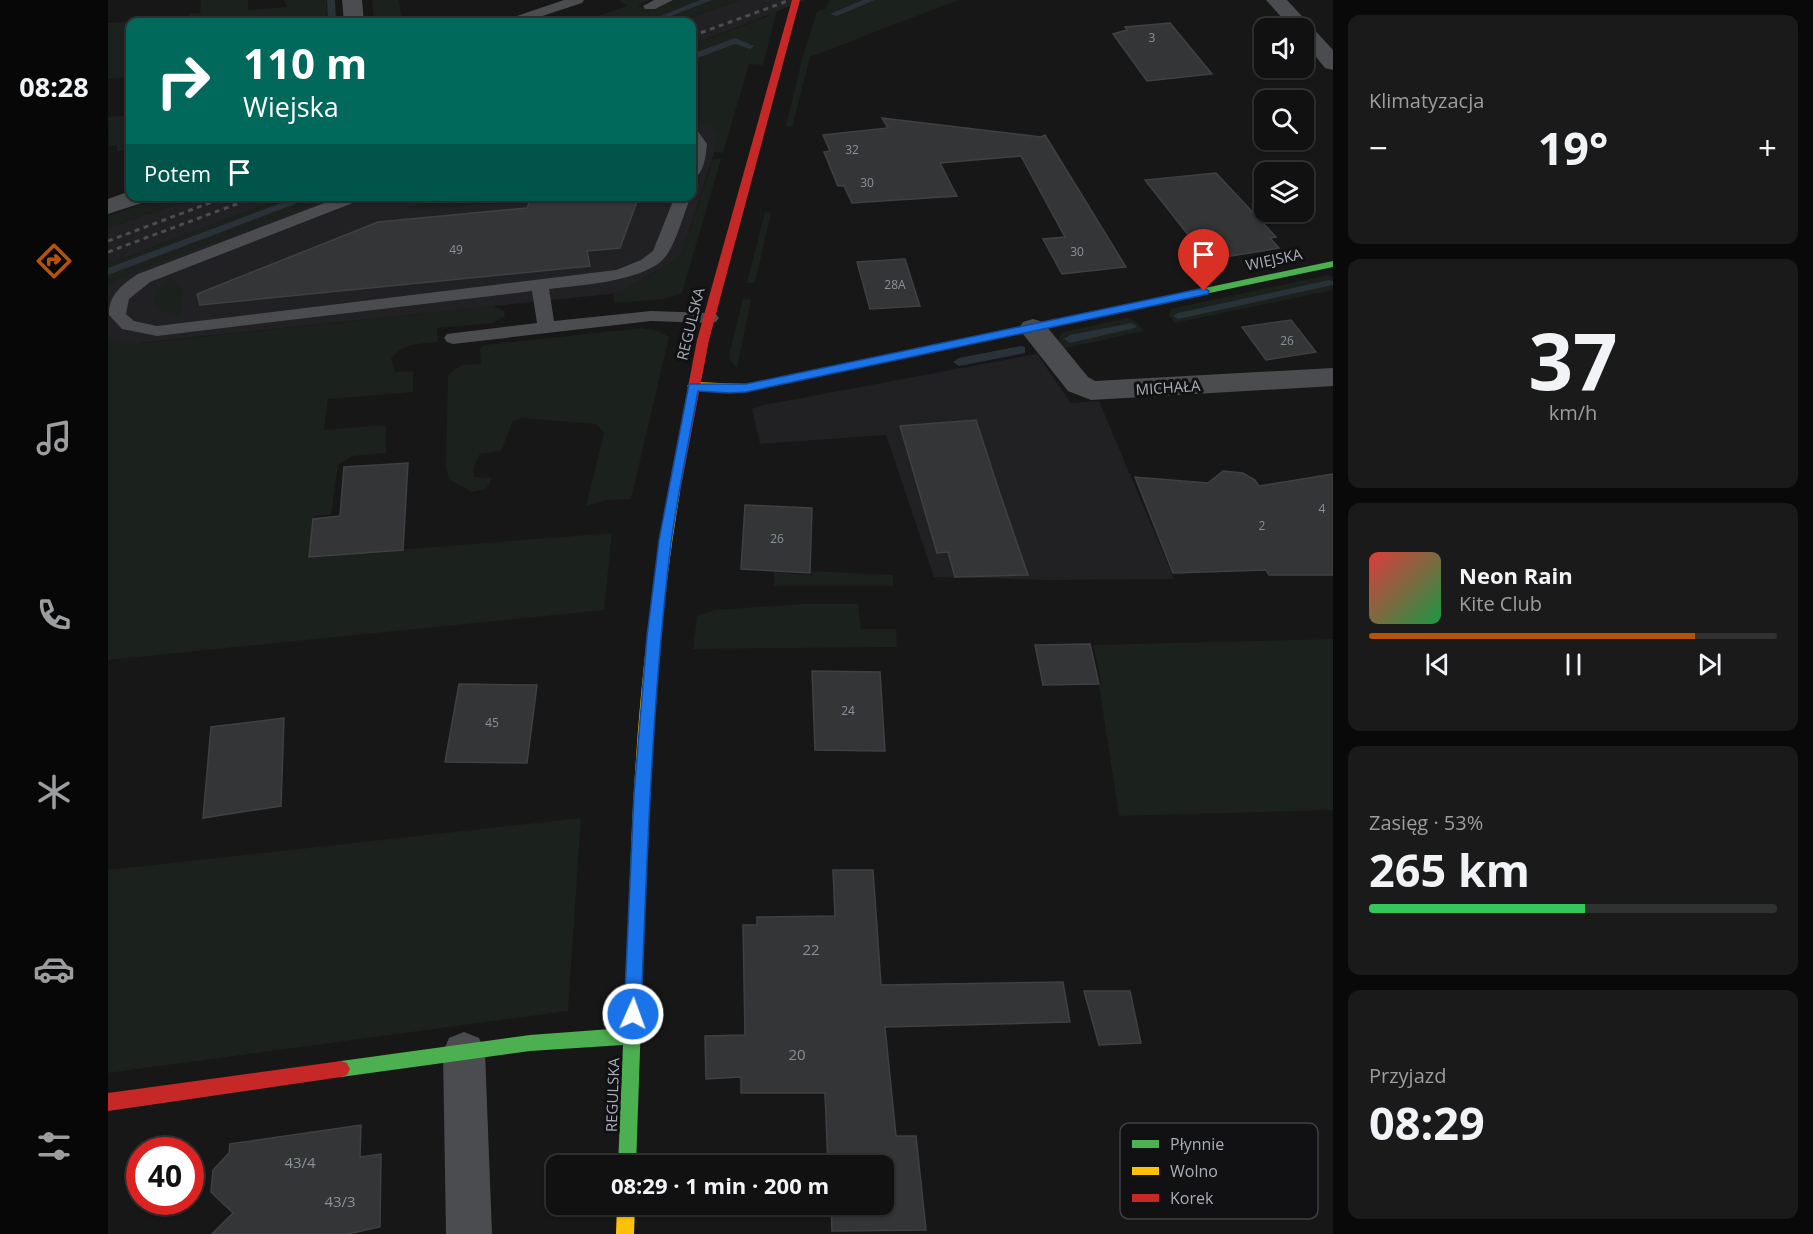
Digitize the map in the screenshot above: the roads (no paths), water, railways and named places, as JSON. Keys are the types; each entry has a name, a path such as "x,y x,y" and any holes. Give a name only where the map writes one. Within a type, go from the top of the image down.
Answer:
{"street":[{"path":"352,0 354,18"},
{"name":"REGULSKA","path":"627,1155 641,794 654,636 665,540 693,386 796,0"},
{"path":"1276,0 1293,18"},
{"path":"1314,41 1333,63"},
{"path":"108,207 126,200"},
{"name":"WIEJSKA","path":"693,386 730,390 746,388 1333,264"},
{"name":"MICHAŁA","path":"1033,328 1078,384 1091,391 1333,377"},
{"path":"108,1102 530,1043 632,1036"},
{"path":"464,1052 469,1234"},
{"path":"625,1234 626,1215"}],"lane":[{"path":"525,18 577,0"},
{"path":"650,6 666,0"},
{"path":"696,138 700,144 696,163"},
{"path":"345,201 144,278 123,295 117,310 121,320 140,329 166,330 609,277 647,264 660,254 680,201"},
{"path":"540,285 546,327"},
{"path":"453,338 651,316 710,318"}],"waterway":[{"path":"331,0 332,18"},
{"path":"661,18 708,0"},
{"path":"834,14 871,0"},
{"path":"696,56 735,41 750,46"},
{"path":"108,272 298,201"},
{"path":"1178,316 1329,283"},
{"path":"1070,339 1131,326"},
{"path":"959,362 1021,350"}],"railway":[{"path":"696,35 790,0"},
{"path":"108,241 215,201"},
{"path":"108,252 245,201"}]}
